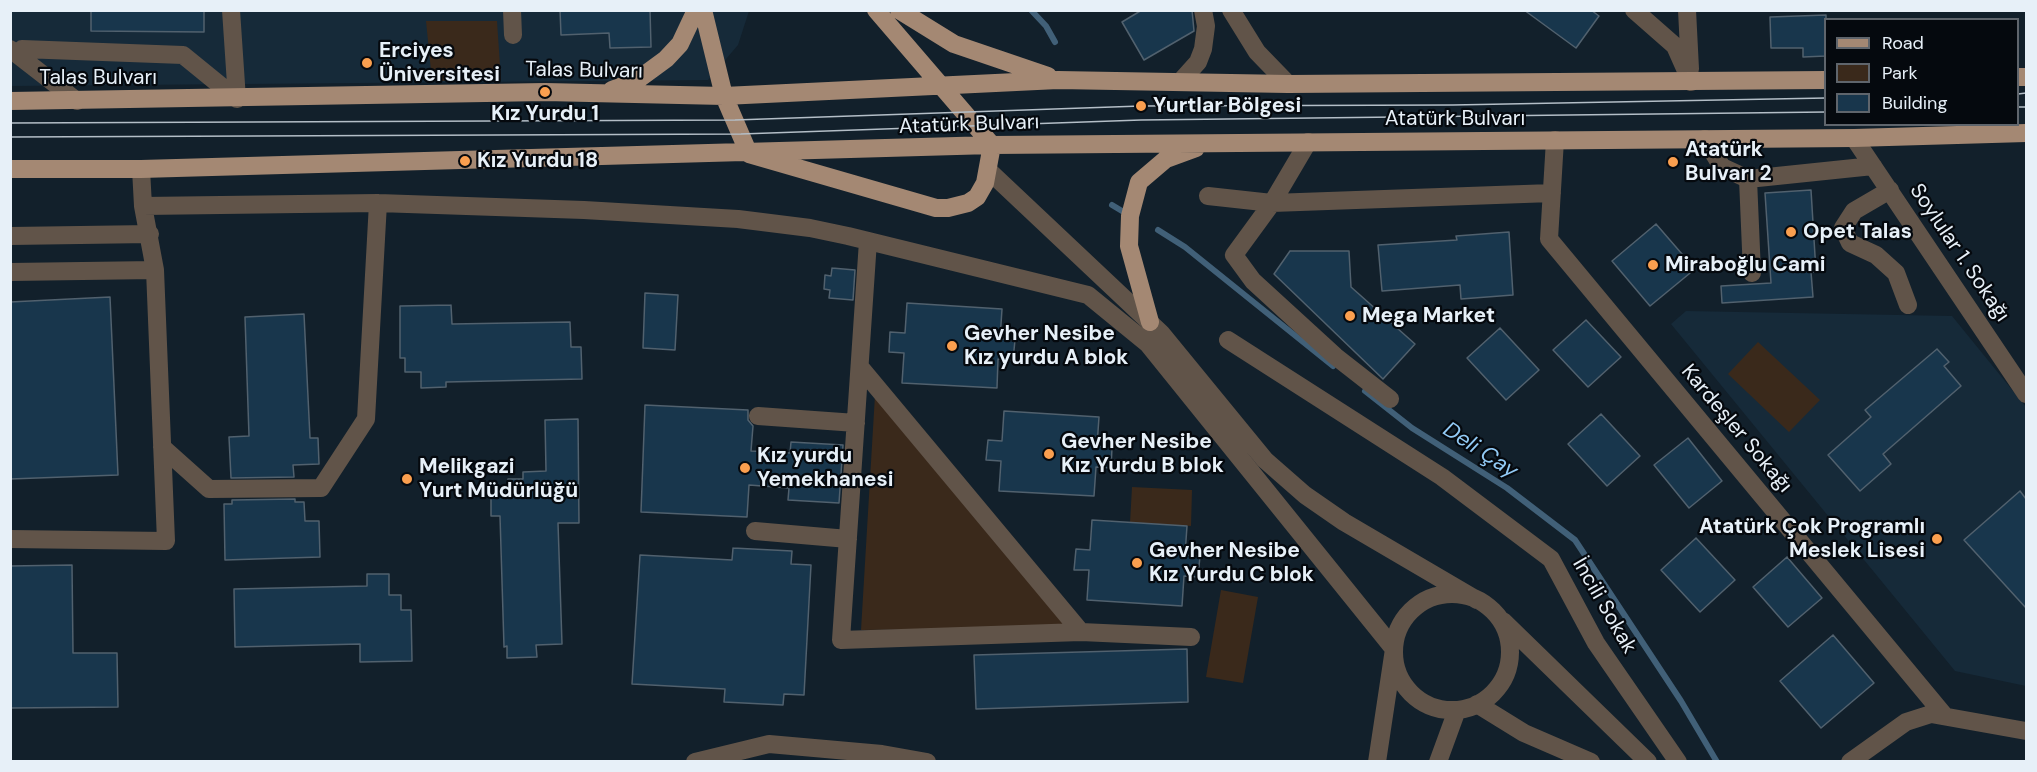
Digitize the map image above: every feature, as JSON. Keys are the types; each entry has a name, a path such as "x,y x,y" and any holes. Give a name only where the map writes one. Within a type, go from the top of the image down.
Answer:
{"main road":[{"path":"10,169 141,169 749,154 936,208 959,207 973,200 982,191 992,146 876,10"},
{"path":"899,10 954,44 1058,80"},
{"path":"602,93 636,81 666,59 703,13"},
{"path":"703,13 724,96 749,154"},
{"name":"Atatürk Bulvarı","path":"942,86 1058,80 1288,84 1824,80"},
{"name":"Talas Bulvarı","path":"10,101 237,99 545,92 724,96 942,86"},
{"name":"Atatürk Bulvarı","path":"749,154 992,146 1854,138 2026,133"},
{"path":"1150,322 1129,246 1130,216 1139,182 1166,159 1208,143"}],"street":[{"path":"231,10 237,99"},
{"path":"512,10 513,35"},
{"path":"1180,82 1198,62 1203,49 1206,26 1203,10"},
{"path":"1231,10 1257,52 1288,84"},
{"path":"1634,10 1675,46 1691,82"},
{"path":"1688,10 1691,82"},
{"path":"16,49 183,55 237,99"},
{"path":"16,49 77,101"},
{"name":"Soylular 1. Sokağı","path":"1854,138 2026,394"},
{"path":"1705,139 1722,167 1748,179 1873,166"},
{"name":"Kardeşler Sokağı","path":"1556,140 1550,239 1944,715"},
{"path":"1308,142 1272,203 1234,255 1253,281 1310,334 1390,399"},
{"path":"10,539 166,541 155,270 143,206 141,169"},
{"path":"988,170 1150,322 1265,460 1305,495 1344,522 1492,610 1648,762"},
{"path":"1748,179 1752,273"},
{"path":"1890,190 1854,212 1843,228 1850,243 1876,255 1896,273 1908,305"},
{"path":"1208,196 1272,203 1552,193"},
{"path":"143,206 378,203 584,210 738,219 810,228 1088,295 1148,344 1394,649 1396,668 1405,686 1419,700 1437,708 1457,710 1477,704 1493,693 1504,678 1509,660 1509,642 1503,625 1492,610"},
{"path":"162,447 209,489 321,488 366,419 378,203"},
{"path":"10,236 150,234"},
{"path":"877,244 860,367 841,640 1082,632 1191,637"},
{"path":"10,272 155,270"},
{"name":"İncili Sokak","path":"1228,340 1442,477 1551,559 1596,643 1678,762"},
{"path":"860,367 1082,632"},
{"path":"758,416 856,423"},
{"path":"755,531 848,539"},
{"path":"1377,762 1398,629 1409,612 1424,601 1441,595 1460,594 1477,600"},
{"path":"1477,704 1524,733 1592,762"},
{"path":"1438,762 1457,710"},
{"path":"1850,762 1906,722 1931,714 2026,731"},
{"path":"695,762 769,744 882,754 927,762"}],"shaded area":[{"name":"Erciyes Üniversitesi","path":"10,11 749,11 738,45 708,80 11,86"},
{"name":"Atatürk Çok Programlı Meslek Lisesi","path":"1686,311 1952,316 2026,407 2026,686 1955,671 1671,324"}],"green space":[{"path":"426,21 497,21 501,80 432,81"},
{"path":"1758,342 1820,400 1789,432 1728,374"},
{"path":"875,395 1073,628 861,630"},
{"path":"1132,487 1192,490 1191,526 1130,523"},
{"path":"1221,590 1258,597 1243,683 1206,677"}],"building":[{"path":"91,10 204,10 204,32 91,31"},
{"path":"560,10 650,10 651,47 610,48 609,33 561,35"},
{"path":"1142,10 1192,10 1194,31 1144,60 1122,22"},
{"path":"1524,10 1591,10 1599,16 1576,48"},
{"path":"1826,15 1824,18 1824,56 1803,57 1803,48 1771,48 1770,17"},
{"path":"1811,190 1816,272 1811,272 1813,297 1722,303 1721,286 1771,283 1765,193"},
{"name":"Miraboğlu Cami","path":"1656,224 1695,269 1650,306 1612,261"},
{"path":"1509,232 1513,295 1461,299 1460,285 1382,291 1378,245 1457,240 1456,236"},
{"name":"Mega Market","path":"1290,251 1349,251 1351,287 1415,344 1383,379 1274,274"},
{"path":"832,268 855,270 853,300 829,298 830,290 824,289 825,275 831,276"},
{"path":"645,293 678,295 675,350 643,348"},
{"path":"110,297 118,475 10,479 10,302"},
{"name":"Gevher Nesibe Kız yurdu A blok","path":"907,303 1002,309 1000,339 1015,340 1013,360 998,359 997,388 902,383 904,353 889,352 890,332 905,333"},
{"path":"451,305 452,324 570,322 571,347 581,347 582,379 446,382 446,387 421,388 421,372 405,372 405,358 400,358 400,306"},
{"path":"304,314 310,438 318,438 319,464 293,465 294,477 231,478 229,437 249,436 245,317"},
{"path":"1586,320 1621,357 1588,387 1553,350"},
{"path":"1500,328 1539,370 1506,400 1467,358"},
{"path":"1937,349 1949,362 1944,366 1961,386 1883,454 1891,464 1860,491 1828,455 1871,417 1865,410"},
{"name":"Kız yurdu Yemekhanesi","path":"645,405 748,410 748,420 753,426 751,451 790,453 791,442 843,445 839,503 788,500 789,488 749,485 747,517 641,512"},
{"name":"Gevher Nesibe Kız Yurdu B blok","path":"1004,411 1099,417 1097,446 1112,448 1111,468 1096,467 1094,496 999,491 1001,461 986,460 988,440 1002,441"},
{"path":"1601,414 1640,456 1607,486 1568,444"},
{"path":"578,419 579,523 558,523 562,644 536,645 537,657 507,658 507,646 504,647 500,516 491,516 491,493 509,493 508,479 523,479 523,472 546,471 545,420"},
{"path":"1688,438 1722,481 1689,508 1654,465"},
{"path":"2020,491 2026,499 2026,608 1964,540"},
{"path":"295,499 295,502 304,502 305,521 319,521 320,557 225,560 224,504 232,504 232,500"},
{"name":"Gevher Nesibe Kız Yurdu C blok","path":"1092,520 1187,526 1185,555 1200,556 1198,577 1184,576 1182,606 1087,600 1089,570 1074,570 1076,549 1090,550"},
{"path":"1696,538 1735,580 1700,612 1661,570"},
{"path":"733,548 792,551 791,564 811,565 804,695 784,694 783,705 724,702 725,689 632,684 640,555 732,560"},
{"path":"1787,557 1822,598 1788,627 1753,587"},
{"path":"72,565 73,653 117,653 118,707 10,708 10,566"},
{"path":"367,574 389,574 389,595 401,595 401,610 411,610 412,661 360,662 360,644 235,647 234,589 367,586"},
{"path":"1833,635 1874,683 1821,728 1780,681"},
{"path":"1187,649 1188,702 976,709 974,655"}],"waterway":[{"path":"1031,10 1046,26 1055,42"},
{"name":"Deli Çay","path":"1112,205 1122,211"},
{"name":"Deli Çay","path":"1158,230 1185,247 1333,366"},
{"name":"Deli Çay","path":"1365,391 1412,428 1507,488 1575,540 1681,701 1717,762"}],"tram line":[{"path":"2019,94 2026,93"},
{"path":"10,123 735,120 1141,106 1453,105 1824,98"},
{"path":"2019,107 2026,107"},
{"path":"10,137 741,134 1141,120 1824,112"}],"place":[{"name":"Erciyes Üniversitesi","path":"367,63"},
{"name":"Kız Yurdu 1","path":"545,92"},
{"name":"Yurtlar Bölgesi","path":"1141,106"},
{"name":"Kız Yurdu 18","path":"465,161"},
{"name":"Atatürk Bulvarı 2","path":"1673,162"},
{"name":"Opet Talas","path":"1791,232"},
{"name":"Miraboğlu Cami","path":"1653,265"},
{"name":"Mega Market","path":"1350,316"},
{"name":"Gevher Nesibe Kız yurdu A blok","path":"952,346"},
{"name":"Gevher Nesibe Kız Yurdu B blok","path":"1049,454"},
{"name":"Kız yurdu Yemekhanesi","path":"745,468"},
{"name":"Melikgazi Yurt Müdürlüğü","path":"407,479"},
{"name":"Atatürk Çok Programlı Meslek Lisesi","path":"1937,539"},
{"name":"Gevher Nesibe Kız Yurdu C blok","path":"1137,563"}]}
